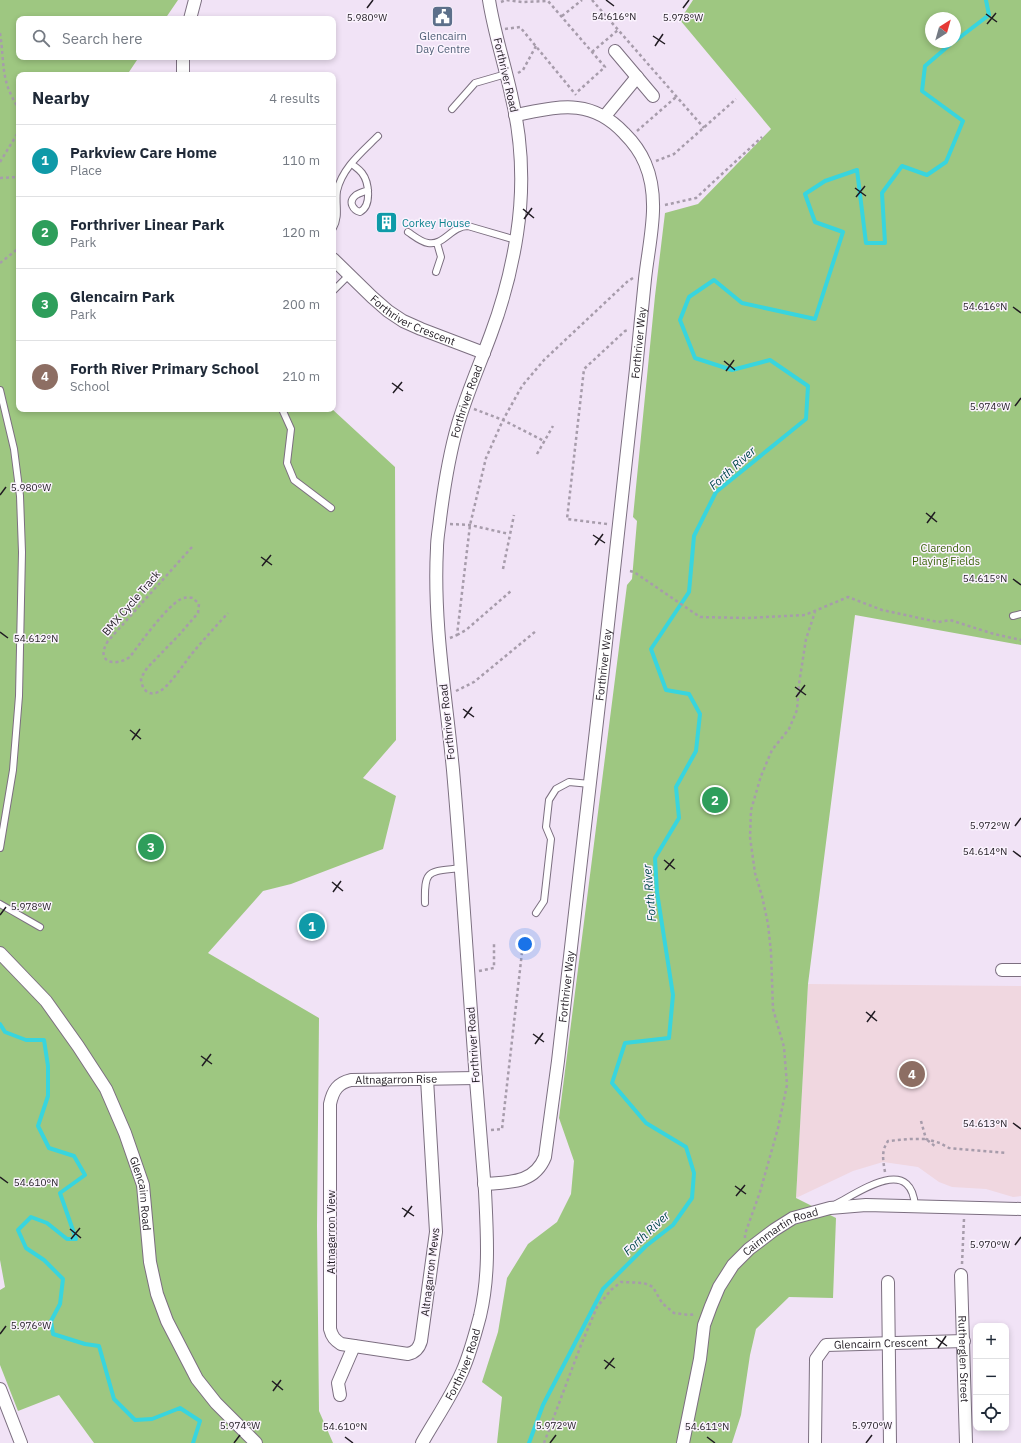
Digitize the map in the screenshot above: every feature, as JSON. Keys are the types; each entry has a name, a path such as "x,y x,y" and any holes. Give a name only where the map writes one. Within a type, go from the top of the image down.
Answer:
{"street":[{"path":"191,16 195,0"},
{"name":"Forthriver Road","path":"422,1443 443,1408 461,1373 472,1346 481,1312 487,1271 488,1241 461,868 439,644 436,598 437,543 448,464 458,426 502,300 516,240 520,202 518,135 515,115 489,3"},
{"path":"615,51 653,96"},
{"path":"183,60 183,72"},
{"path":"605,116 637,77"},
{"name":"Forthriver Way","path":"484,1184 523,1180 537,1172 545,1158 558,1061 590,784 653,208 651,186 641,153 614,122 591,110 578,108 562,107 542,109 515,115"},
{"name":"Forthriver Crescent","path":"336,262 372,297 388,311 403,321 484,353"},
{"name":"Glencairn Road","path":"0,953 46,1001 106,1089 125,1133 144,1185 150,1262 157,1294 167,1321 197,1379 216,1403 256,1443"},
{"path":"1002,970 1021,970"},
{"name":"Altnagarron Rise","path":"330,1104 334,1090 344,1082 351,1080 476,1078"},
{"name":"Altnagarron Mews","path":"354,1346 408,1354 414,1353 419,1348 421,1341 436,1232 427,1079"},
{"name":"Altnagarron View","path":"330,1104 330,1329 335,1340 341,1344 354,1346"},
{"name":"Cairnmartin Road","path":"683,1443 700,1359 704,1325 719,1287 733,1265 749,1249 774,1230 793,1218 830,1208 866,1205 1021,1209"},
{"name":"Rutherglen Street","path":"962,1275 966,1443"},
{"path":"888,1282 890,1443"},
{"name":"Glencairn Crescent","path":"815,1443 816,1359 826,1345 889,1344 964,1340"},
{"path":"340,1395 338,1383 354,1346"},
{"path":"0,1388 21,1443"}],"lane":[{"path":"452,109 475,83 507,77"},
{"path":"336,221 338,187 343,174 378,136"},
{"path":"352,164 362,174 366,181 368,190"},
{"path":"408,232 428,243 437,243 457,228 468,226 516,240"},
{"path":"436,272 441,256 437,243"},
{"path":"336,288 349,275"},
{"path":"0,390 14,449 20,496 22,552 19,696 12,770 0,848"},
{"path":"283,412 291,429 287,463 294,480 331,508"},
{"path":"1013,616 1021,614"},
{"path":"536,913 544,901 551,839 546,826 549,800 556,789 569,782 590,784"},
{"path":"426,903 425,880 428,875 433,872 461,868"},
{"path":"0,904 40,927"},
{"path":"830,1208 882,1180 896,1179 911,1188 914,1195 915,1206"}],"path":[{"path":"489,3 506,0 522,2 548,1 605,67 576,93"},
{"path":"562,16 582,0"},
{"path":"592,0 704,128"},
{"path":"495,30 520,27 576,93 578,108"},
{"path":"592,52 618,30"},
{"path":"0,33 5,82 16,104"},
{"path":"507,77 523,70 536,46"},
{"path":"629,138 676,97"},
{"path":"646,166 674,154 736,99"},
{"path":"0,162 16,136"},
{"path":"653,208 696,198 762,137"},
{"path":"0,178 16,177"},
{"path":"0,263 16,250"},
{"path":"457,635 470,525 486,458 503,420 522,386 544,360 628,282 646,271"},
{"path":"619,525 567,519 584,369 625,331 640,326"},
{"path":"465,405 503,420 544,441"},
{"path":"537,454 554,426"},
{"path":"503,569 514,515"},
{"path":"440,523 470,525 509,534"},
{"name":"BMX Cycle Track","path":"192,547 108,641 103,650 106,659 115,663 124,661 130,657 175,603 182,598 193,598 199,604 198,613 147,668 141,678 142,688 145,691 149,693 158,692 166,686 195,650 228,613"},
{"path":"630,572 634,572 700,617 747,618 805,615 848,597 882,610 938,622 950,620 994,634 1021,640"},
{"path":"439,644 466,630 511,591"},
{"path":"745,1240 745,1234 760,1192 778,1128 787,1085 784,1047 773,1009 771,952 768,924 762,896 754,872 750,837 751,810 761,776 772,750 789,729 797,710 799,684 806,639 814,612"},
{"path":"444,696 474,682 536,631"},
{"path":"468,972 494,968 494,943"},
{"path":"480,1130 502,1129 522,952"},
{"path":"920,1121 926,1139 936,1147"},
{"path":"887,1180 882,1157 883,1147 888,1141 926,1139 940,1143 949,1148 1006,1153"},
{"path":"962,1275 965,1207"},
{"path":"544,1443 597,1307 611,1290 620,1282 644,1283 653,1287 662,1303 674,1313 689,1316 699,1314"}],"shaded area":[{"path":"808,984 1021,986 1021,1196 1013,1197 986,1189 952,1187 939,1182 918,1167 883,1162 853,1171 796,1198"}],"green space":[{"path":"0,0 178,0 167,16 16,16 16,60 137,60 129,72 16,72 16,412 335,412 395,467 396,740 363,778 396,796 383,849 291,884 263,891 208,953 319,1018 317,1226 319,1411 333,1443 94,1443 59,1395 18,1411 0,1365 0,1290 5,1287 0,1260"},
{"name":"Clarendon Playing Fields","path":"693,0 1021,0 1021,645 855,615 808,984 796,1198 836,1218 833,1298 789,1297 756,1329 750,1355 741,1415 732,1443 497,1443 502,1397 482,1382 498,1332 507,1278 528,1244 557,1222 571,1194 574,1161 559,1118 627,585 632,579 637,521 633,517 655,296 665,213 698,204 771,129 680,20"}],"waterway":[{"name":"Forth River","path":"961,36 989,15 986,0"},
{"name":"Forth River","path":"529,1443 543,1405 603,1289 646,1246 673,1225 692,1198 694,1173 686,1147 646,1123 612,1083 625,1043 669,1038 673,995 657,892 655,858 679,818 676,787 696,751 700,714 689,694 666,690 651,649 689,592 694,536 716,492 806,419 808,386 770,360 732,370 695,358 680,320 689,297 714,280 742,303 815,319 843,232 815,222 805,194 825,181 857,170 866,243 885,243 882,193 902,166 927,175 946,162 963,121 922,91 925,66 946,48"},
{"path":"0,1024 5,1032 26,1040 44,1040 48,1066 48,1096 38,1126 49,1148 74,1156 85,1175 60,1193 76,1239 67,1239 47,1223 31,1217 18,1230 26,1248 44,1260 63,1279 60,1304 51,1321 53,1334 85,1344 99,1346 114,1399 135,1420 152,1419 180,1408 200,1421 193,1443"}],"place":[{"name":"Glencairn Day Centre","path":"443,16"},
{"name":"Corkey House","path":"387,223"},
{"name":"Forthriver Linear Park","path":"715,800"},
{"name":"Glencairn Park","path":"151,847"},
{"name":"Parkview Care Home","path":"312,926"},
{"name":"Forth River Primary School","path":"912,1074"}]}
